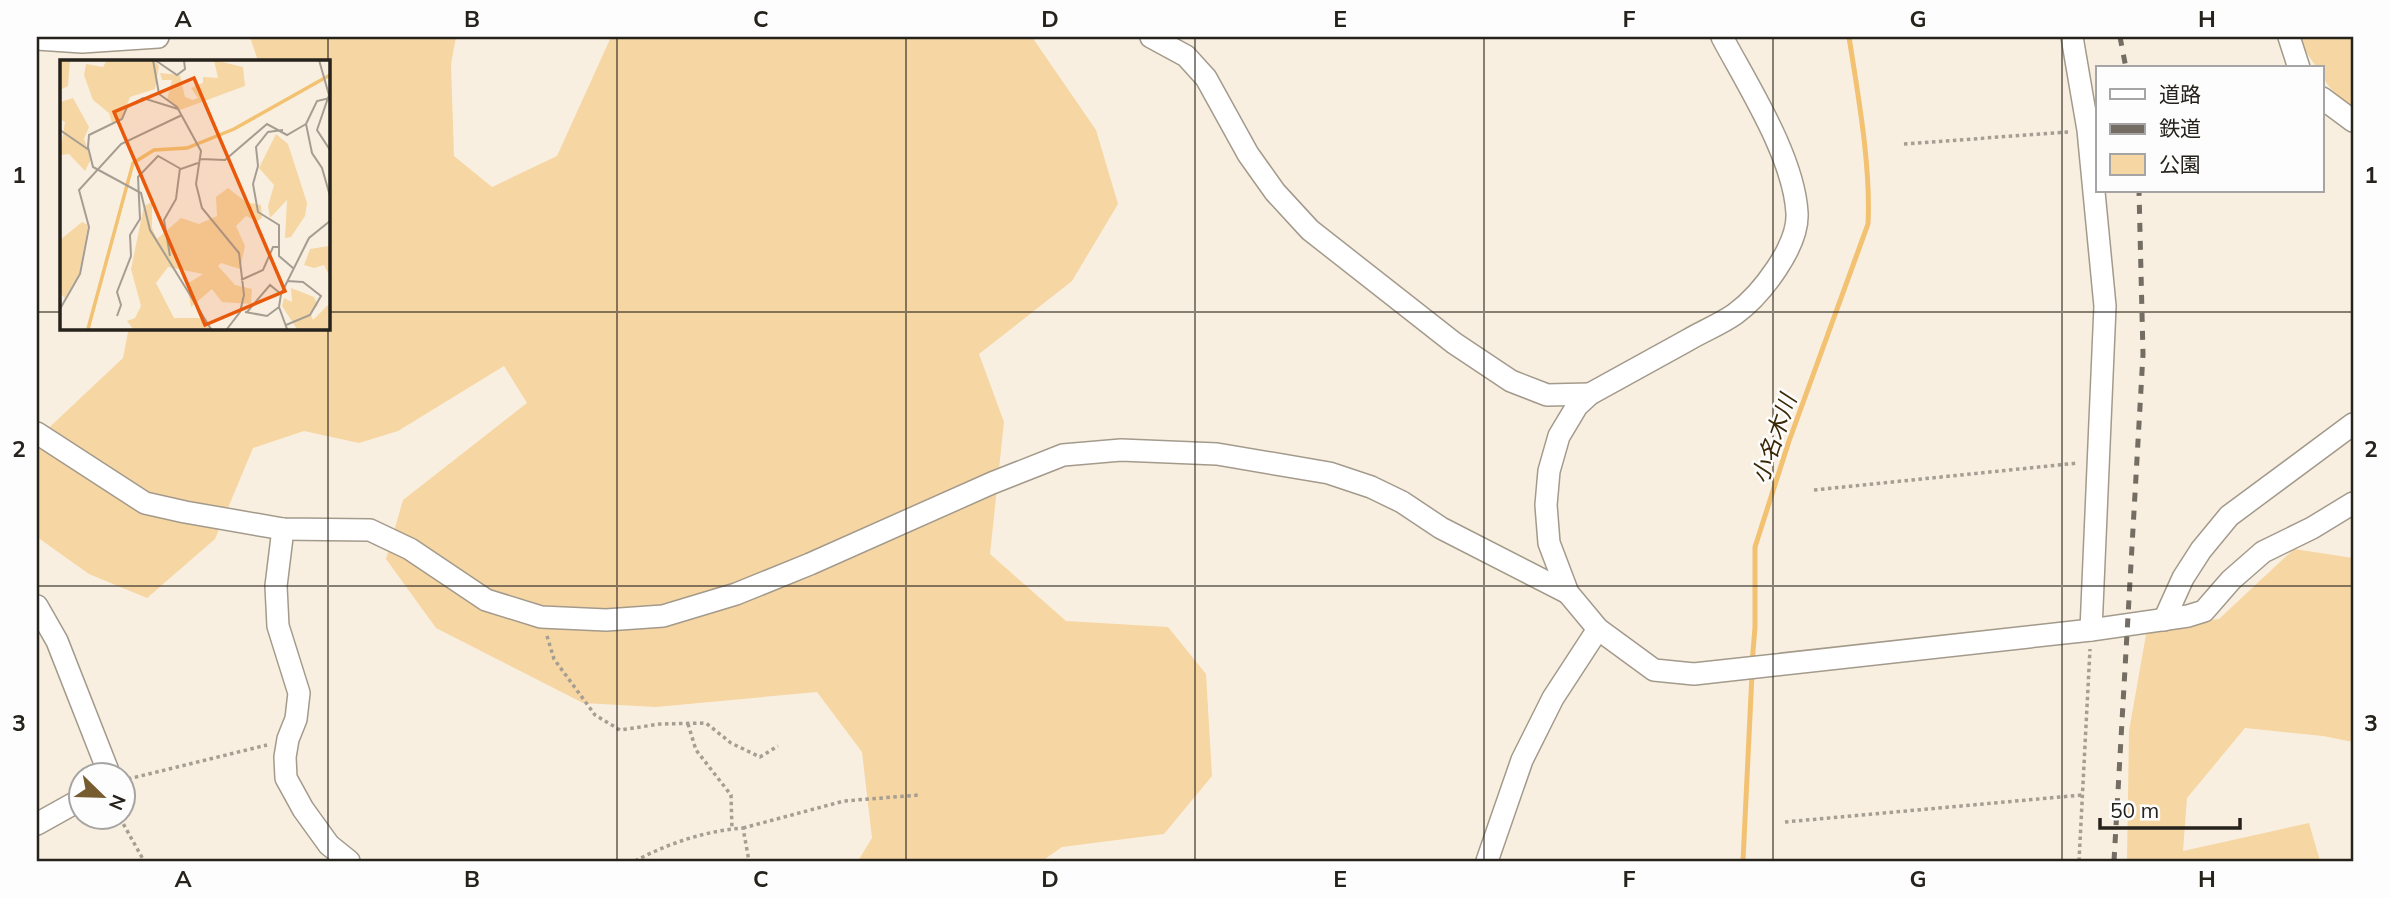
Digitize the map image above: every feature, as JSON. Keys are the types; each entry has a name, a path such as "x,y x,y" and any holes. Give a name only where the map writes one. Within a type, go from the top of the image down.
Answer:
{"street":[{"path":"37,39 82,42 158,37"},
{"path":"1151,37 1186,56 1206,78 1248,154 1275,192 1310,230 1454,343 1511,381 1547,394 1590,394"},
{"path":"1722,37 1788,170 1797,214 1794,236 1786,254 1759,291 1735,314 1590,394 1577,406 1559,436 1549,471 1546,505 1549,543 1568,593 1598,629 1654,670 1695,674 2164,620 2204,611 2231,580 2263,552 2312,528 2353,503"},
{"path":"2072,37 2088,130 2105,306 2091,629"},
{"path":"2288,37 2298,66"},
{"path":"2324,99 2353,121"},
{"path":"2164,620 2183,578 2201,550 2229,516 2353,424"},
{"path":"37,433 145,503 284,529 370,530 410,549 486,600 541,617 606,620 663,616 736,594 1063,455 1121,450 1217,454 1339,477 1371,487 1402,502 1441,528 1568,593"},
{"path":"284,529 276,586 278,625 299,693 296,719 288,739 285,757 286,778 329,845 349,861"},
{"path":"37,606 57,641 105,762"},
{"path":"1487,861 1522,760 1553,698 1598,629"},
{"path":"37,824 66,808"}],"path":[{"path":"1904,144 2088,130"},
{"path":"1814,490 2098,461"},
{"path":"541,617 554,659 595,715 620,730 660,724 706,723 731,743 760,757 778,746"},
{"path":"2079,861 2091,629"},
{"path":"688,724 696,750 731,794 732,829"},
{"path":"136,777 288,739"},
{"path":"635,861 663,846 844,801 919,795"},
{"path":"1785,822 2082,795"},
{"path":"743,828 749,861"},
{"path":"128,832 144,861"}],"green space":[{"path":"250,37 456,37 451,64 454,156 492,187 557,156 611,37 1032,37 1096,130 1118,204 1072,281 979,354 1004,422 990,554 1066,621 1168,627 1206,674 1212,776 1164,834 1062,847 1042,861 858,861 872,838 862,752 817,692 656,707 583,703 436,628 386,559 403,500 527,403 504,366 398,431 359,443 304,431 253,448 215,539 147,598 89,574 37,537 37,439 123,358 129,329 329,329 329,60 258,60"},
{"path":"2300,37 2353,37 2353,106 2328,86 2324,77 2324,66 2316,66 2300,43"},
{"path":"2294,549 2353,558 2353,742 2245,728 2187,798 2183,851 2309,823 2320,861 2127,861 2129,731 2147,629 2219,619"}],"waterway":[{"name":"小名木川","path":"1752,664 1755,547 1789,441 1868,224 1866,155 1849,37"},
{"name":"小名木川","path":"1743,861 1752,674"}],"railway":[{"path":"2120,37 2126,66"},
{"path":"2114,861 2143,354 2139,192"}]}
